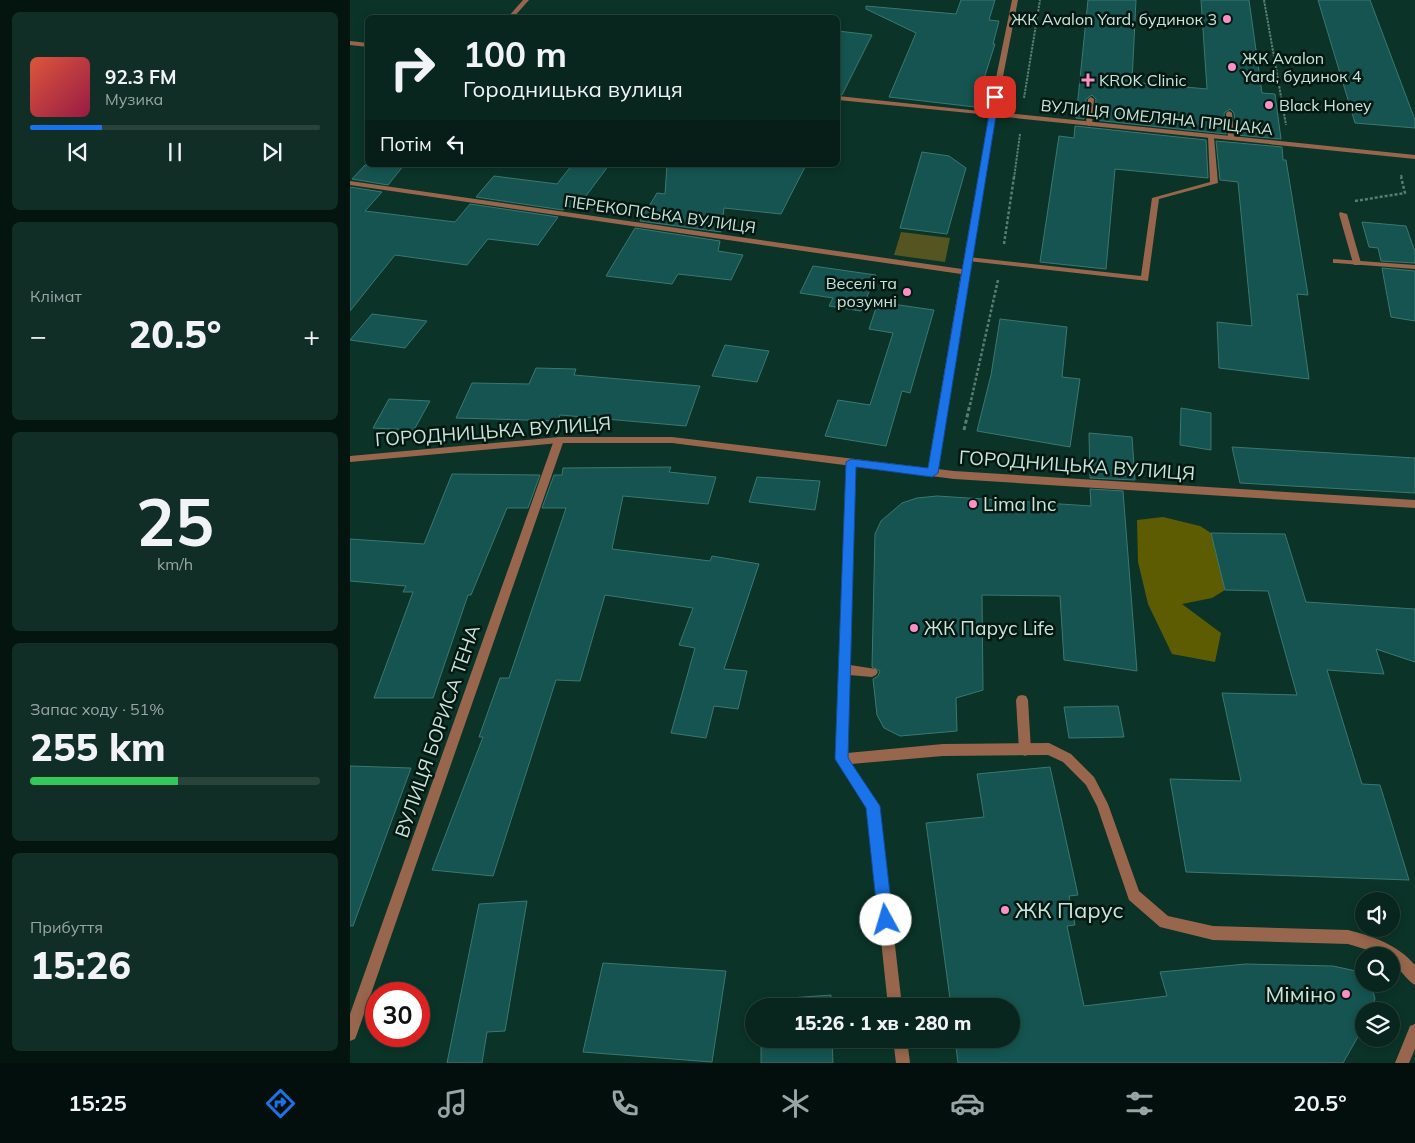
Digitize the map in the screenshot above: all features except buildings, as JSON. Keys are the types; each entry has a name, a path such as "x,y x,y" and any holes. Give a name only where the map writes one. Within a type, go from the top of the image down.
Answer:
{"street":[{"path":"512,15 526,0"},
{"path":"932,473 992,115 1015,0"},
{"path":"350,43 365,45"},
{"name":"ВУЛИЦЯ ОМЕЛЯНА ПРІЦАКА","path":"840,98 1415,157"},
{"path":"1089,124 1091,99"},
{"path":"1229,113 1233,139"},
{"path":"968,259 1145,280 1156,198 1214,183 1211,136"},
{"name":"ПЕРЕКОПСЬКА ВУЛИЦЯ","path":"350,183 966,272"},
{"path":"1343,214 1357,263"},
{"path":"1336,261 1415,267"},
{"name":"ГОРОДНИЦЬКА ВУЛИЦЯ","path":"350,459 559,440 672,440 932,473 1415,504"},
{"name":"ВУЛИЦЯ БОРИСА ТЕНА","path":"350,1034 559,440"},
{"path":"851,462 841,759 873,806 894,998"},
{"path":"844,670 872,672"},
{"path":"1022,700 1024,750"},
{"path":"841,759 943,750 1049,749 1067,758 1090,782 1102,804 1134,895 1165,922 1213,933 1348,937 1369,942 1388,950 1415,978"},
{"path":"1402,1063 1415,1031"},
{"path":"901,1048 903,1063"}],"path":[{"path":"1023,104 1040,0"},
{"path":"1264,0 1287,131"},
{"path":"962,436 1002,262 1021,127"},
{"path":"1343,214 1344,203 1405,193 1398,155"}],"shaded area":[{"path":"901,232 950,238 945,262 894,255"},
{"path":"1163,517 1200,526 1211,533 1225,590 1212,598 1182,604 1221,633 1215,662 1172,654 1148,604 1138,562 1137,520"}],"place":[{"name":"ЖК Avalon Yard, будинок 3","path":"1227,19"},
{"name":"ЖК Avalon Yard, будинок 4","path":"1232,67"},
{"name":"KROK Clinic","path":"1088,80"},
{"name":"Black Honey","path":"1269,105"},
{"name":"Веселі та розумні","path":"907,292"},
{"name":"Lima Inc","path":"973,504"},
{"name":"ЖК Парус Life","path":"914,628"},
{"name":"ЖК Парус","path":"1005,910"},
{"name":"Міміно","path":"1346,994"}],"route":[{"path":"886,920 873,806 841,759 851,462 932,473 995,97"}]}
